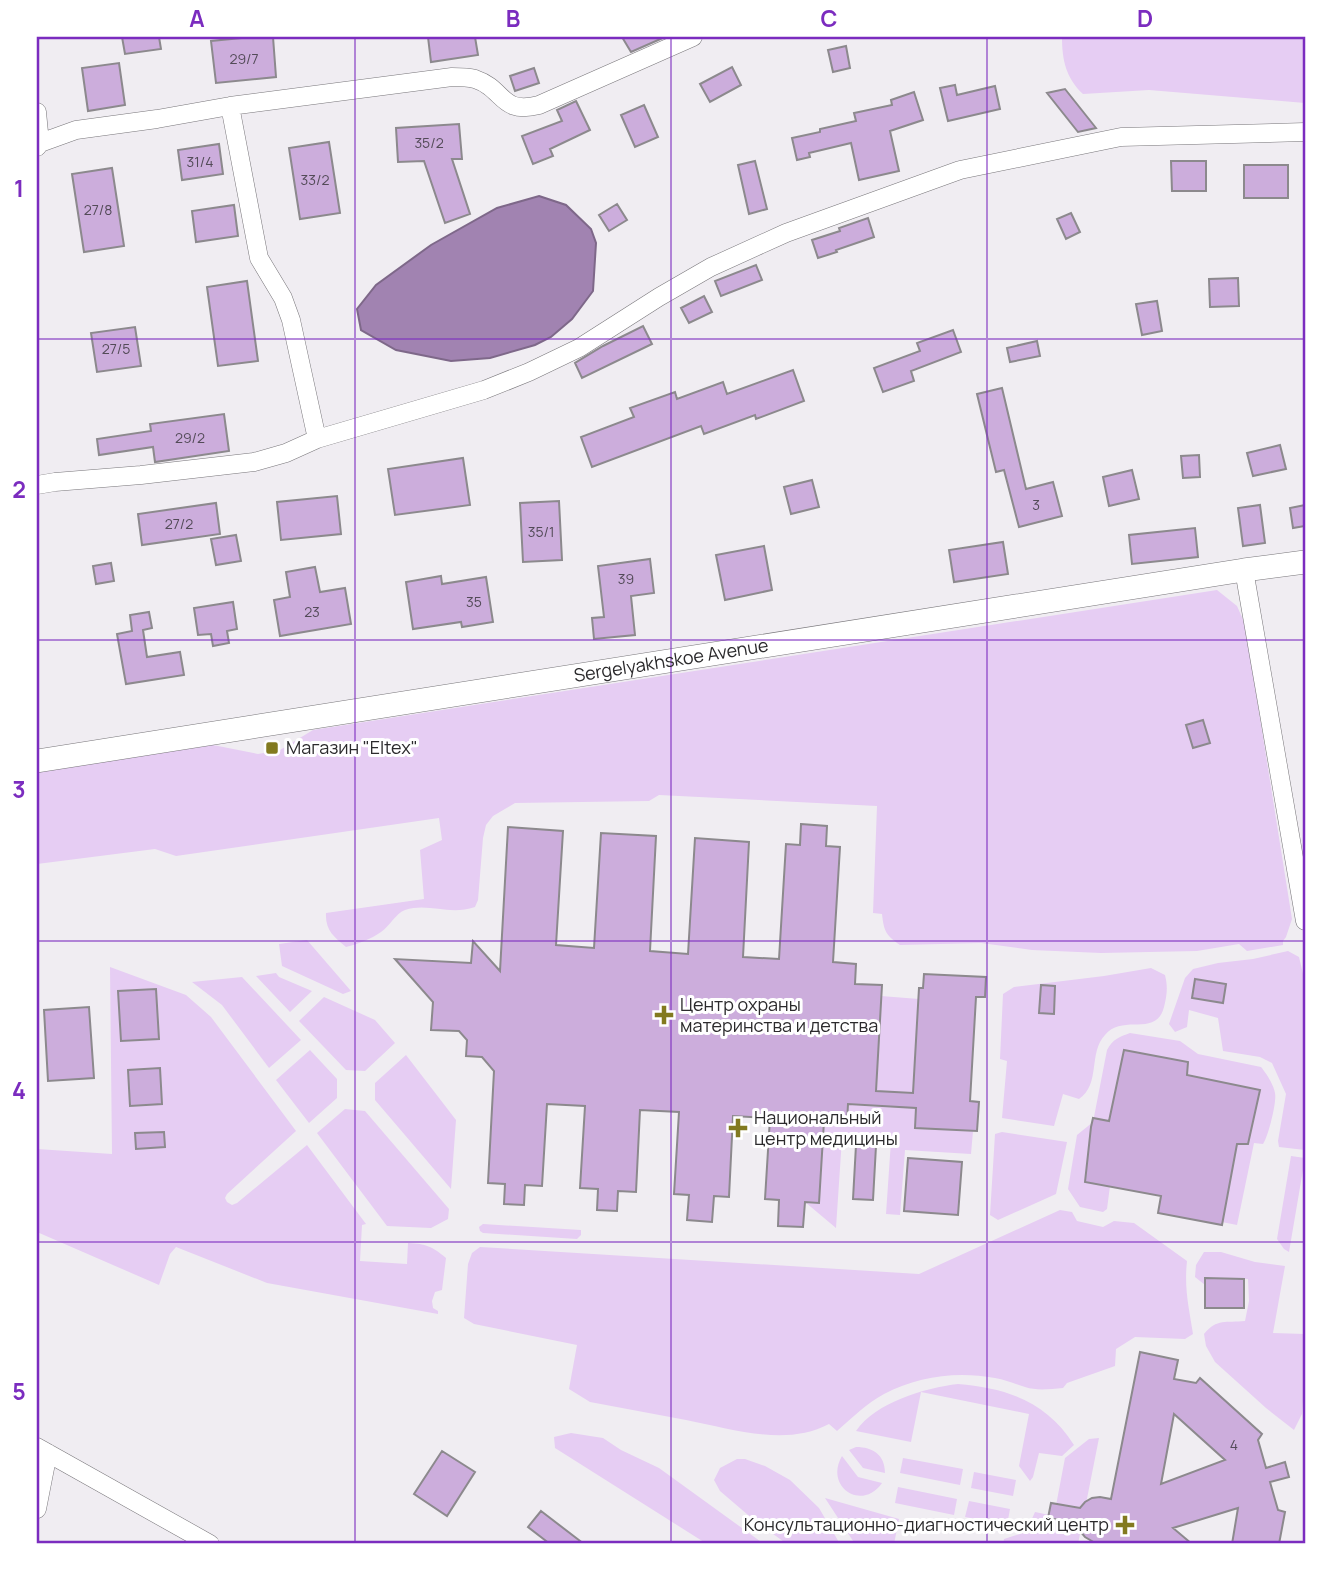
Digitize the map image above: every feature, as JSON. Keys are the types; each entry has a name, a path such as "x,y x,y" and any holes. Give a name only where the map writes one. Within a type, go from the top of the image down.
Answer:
{"main road":[{"name":"Sergelyakhskoe Avenue","path":"37,761 1305,562"}],"street":[{"path":"37,112 38,145 76,130 230,106 452,77 472,78 485,84 512,107 524,109 539,105 693,37"},
{"path":"230,106 259,258 283,298 291,320 317,439"},
{"path":"37,485 254,462 286,453 317,439 484,390 579,348 711,267 786,233 960,170 1121,137 1305,132"},
{"path":"1244,570 1305,921"},
{"path":"37,1509 42,1450 210,1544"}],"shaded area":[{"path":"1062,37 1305,37 1305,103 1149,90 1083,94 1066,68"},
{"path":"539,196 566,205 591,229 596,243 593,291 572,319 551,337 535,345 490,358 451,361 396,350 361,330 357,309 376,285 431,245 497,208"},
{"path":"1217,590 1237,606 1245,624 1292,919 1283,945 1247,951 1239,944 1197,951 1101,953 1032,950 981,943 900,945 887,932 882,914 873,913 877,806 659,795 649,801 515,803 493,816 486,825 475,907 456,910 422,907 405,910 377,935 346,947 329,929 326,913 424,899 420,850 442,840 439,818 176,856 155,849 37,864 37,772 213,745 258,754 280,750 313,730"},
{"path":"307,940 351,991 343,994 282,966 279,944"},
{"path":"1288,951 1299,957 1305,982 1305,1150 1279,1147 1286,1094 1272,1063 1260,1057 1223,1051 1218,1018 1189,1010 1187,1027 1175,1032 1169,1024 1185,978 1193,969"},
{"path":"110,967 186,995 211,1017 296,1131 227,1194 227,1202 232,1205 237,1203 307,1145 366,1224 362,1225 360,1261 407,1264 408,1243 428,1246 446,1258 442,1290 435,1292 432,1301 438,1314 267,1283 176,1247 170,1254 159,1285 37,1232 37,1149 112,1154"},
{"path":"1151,968 1165,975 1166,979 1166,999 1160,1016 1147,1024 1112,1029 1105,1035 1097,1050 1086,1093 1079,1099 1063,1094 1054,1126 1002,1118 1007,1061 1000,1059 1003,994 1014,987"},
{"path":"276,973 279,977 312,991 290,1012 256,976"},
{"path":"242,977 301,1040 269,1068 222,1005 192,982"},
{"path":"881,996 919,999 913,1093 876,1091"},
{"path":"324,997 375,1020 395,1043 365,1071 346,1070 299,1021"},
{"path":"1130,1033 1180,1041 1198,1054 1261,1067 1270,1079 1275,1097 1272,1119 1263,1144 1254,1143 1237,1225 1161,1210 1163,1195 1110,1186 1107,1209 1103,1212 1080,1207 1068,1189 1077,1135 1093,1122 1107,1050 1117,1039"},
{"path":"310,1050 337,1079 337,1098 309,1123 276,1080"},
{"path":"406,1055 456,1120 451,1189 375,1100 375,1083"},
{"path":"825,1103 916,1108 915,1128 973,1131 971,1154 905,1150 900,1215 886,1214 891,1141 842,1138 836,1228 805,1202 819,1202"},
{"path":"345,1109 365,1111 449,1209 448,1219 431,1228 387,1226 317,1133"},
{"path":"1002,1132 1067,1142 1056,1194 998,1220 990,1215 995,1134"},
{"path":"1291,1156 1305,1158 1289,1252 1277,1239"},
{"path":"1060,1210 1072,1212 1077,1221 1103,1227 1114,1221 1134,1223 1187,1261 1187,1290 1193,1334 1185,1339 1135,1337 1116,1349 1115,1366 1067,1383 1063,1388 1034,1389 999,1379 966,1375 924,1379 884,1394 837,1431 829,1424 812,1431 777,1435 740,1431 590,1402 569,1389 577,1345 474,1324 464,1318 468,1264 472,1253 480,1247 919,1274"},
{"path":"483,1224 581,1230 581,1235 577,1239 483,1233 479,1227"},
{"path":"1204,1252 1221,1252 1255,1262 1285,1266 1273,1333 1305,1334 1305,1394 1302,1414 1294,1430 1215,1362 1206,1346 1204,1334 1213,1326 1222,1322 1245,1321 1249,1301 1248,1279 1205,1278 1205,1285 1195,1277 1196,1265"},
{"path":"958,1384 993,1389 1024,1400 1051,1418 1074,1445 1062,1456 1039,1453 1030,1481 1019,1466 1029,1414 921,1392 911,1442 856,1431 888,1404 916,1393"},
{"path":"571,1433 603,1438 659,1468 764,1544 707,1544 555,1448 554,1437"},
{"path":"1099,1438 1078,1544 1003,1544 1004,1539 1026,1532 1035,1512 1054,1516 1065,1458 1089,1439"},
{"path":"856,1447 877,1453 883,1461 885,1473 863,1468 849,1450"},
{"path":"842,1456 858,1477 882,1483 865,1495 848,1492 841,1486 838,1477"},
{"path":"903,1458 963,1469 960,1485 900,1473"},
{"path":"737,1459 765,1466 790,1480 819,1508 840,1544 787,1544 755,1521 720,1491 714,1480 720,1468"},
{"path":"974,1472 1016,1480 1013,1496 971,1488"},
{"path":"898,1487 957,1499 954,1515 895,1503"},
{"path":"825,1498 899,1519 894,1544 855,1544"},
{"path":"969,1501 1010,1509 1007,1525 965,1517"}],"building":[{"path":"122,37 159,37 161,49 125,54"},
{"path":"273,37 276,77 216,83 211,41"},
{"path":"428,37 475,37 478,55 431,62"},
{"path":"622,37 665,37 631,52"},
{"path":"846,46 850,68 833,72 828,50"},
{"path":"119,63 125,105 88,111 82,68"},
{"path":"732,67 741,85 710,102 700,84"},
{"path":"534,68 539,83 515,91 510,76"},
{"path":"955,85 957,95 995,86 1000,109 948,121 940,88"},
{"path":"1065,89 1096,128 1078,132 1047,93"},
{"path":"914,92 923,120 890,131 899,171 859,180 851,143 809,153 810,157 797,160 792,138 856,121 854,113 892,105 891,100"},
{"path":"576,101 590,130 550,149 553,156 533,164 522,136 562,121 557,110"},
{"path":"644,105 658,137 635,147 621,115"},
{"path":"459,124 462,159 452,159 470,214 445,223 424,161 398,162 396,128"},
{"path":"329,142 340,213 300,219 289,148"},
{"path":"219,144 223,174 182,180 178,150"},
{"path":"755,161 767,209 749,214 738,165"},
{"path":"1171,161 1206,161 1206,191 1172,191"},
{"path":"1244,165 1288,165 1288,198 1244,198"},
{"path":"112,168 124,246 84,252 72,174"},
{"path":"617,204 627,220 609,231 599,215"},
{"path":"234,205 238,236 196,242 192,211"},
{"path":"1071,213 1080,232 1066,239 1057,219"},
{"path":"868,218 874,237 818,258 812,240"},
{"path":"756,265 762,280 721,296 715,281"},
{"path":"1238,278 1239,306 1210,307 1209,279"},
{"path":"247,281 258,361 218,366 207,287"},
{"path":"704,296 712,312 689,323 681,308"},
{"path":"1157,301 1162,331 1142,335 1136,304"},
{"path":"643,326 652,344 582,378 575,363"},
{"path":"135,327 141,366 97,372 91,333"},
{"path":"953,330 961,352 911,371 914,381 883,392 874,368 920,351 917,343"},
{"path":"1037,341 1040,356 1010,362 1007,348"},
{"path":"793,370 804,401 704,434 701,426 592,467 581,437 634,417 630,408 675,392 677,399 723,382 727,394"},
{"path":"1002,388 1026,489 1053,482 1062,516 1019,527 1004,470 996,472 977,394"},
{"path":"224,414 229,451 155,462 153,447 99,455 97,439 151,431 150,424"},
{"path":"1280,445 1286,469 1253,476 1247,453"},
{"path":"1199,455 1200,477 1183,478 1181,456"},
{"path":"463,458 470,505 395,515 388,469"},
{"path":"1132,470 1139,499 1109,506 1103,477"},
{"path":"812,480 819,507 791,514 784,487"},
{"path":"337,496 341,534 281,540 277,502"},
{"path":"559,501 562,560 523,562 520,503"},
{"path":"216,503 220,534 142,545 138,514"},
{"path":"1260,505 1265,543 1243,546 1238,508"},
{"path":"1305,505 1305,526 1293,528 1290,508"},
{"path":"1195,528 1198,557 1132,564 1129,535"},
{"path":"236,535 241,561 216,565 211,539"},
{"path":"1003,542 1008,574 954,582 949,550"},
{"path":"764,546 772,590 725,600 716,555"},
{"path":"650,559 654,593 631,596 635,635 594,639 592,618 604,617 598,566"},
{"path":"111,563 114,581 96,584 93,566"},
{"path":"315,567 320,592 345,588 351,624 280,636 274,600 290,597 286,572"},
{"path":"441,576 442,584 486,577 493,622 462,627 461,622 413,629 406,582"},
{"path":"233,602 237,629 227,631 229,643 213,646 211,634 198,635 194,608"},
{"path":"149,612 152,628 143,630 147,657 180,652 184,675 126,684 117,634 132,631 130,615"},
{"path":"1203,720 1210,743 1193,748 1186,725"},
{"path":"801,824 827,826 826,846 840,847 833,962 856,964 855,984 882,985 876,1091 913,1093 919,988 923,988 924,974 986,977 985,997 976,997 970,1101 979,1102 977,1131 915,1128 916,1108 848,1104 847,1122 824,1121 819,1203 805,1202 803,1227 778,1226 779,1200 765,1199 770,1118 733,1116 729,1197 714,1196 712,1222 687,1220 689,1195 674,1194 679,1112 640,1110 636,1192 618,1191 617,1211 597,1210 598,1189 580,1188 585,1106 547,1104 542,1186 525,1185 524,1205 504,1204 505,1184 488,1183 494,1071 482,1057 466,1056 467,1040 459,1031 431,1030 433,1002 395,959 471,963 473,941 500,971 508,827 563,831 556,945 594,948 601,833 656,836 650,951 688,954 695,838 749,842 743,957 779,959 786,844 800,845"},
{"path":"1195,979 1226,984 1223,1003 1192,998"},
{"path":"1041,985 1055,986 1054,1014 1039,1013"},
{"path":"156,989 159,1039 121,1041 118,991"},
{"path":"89,1007 94,1078 48,1081 44,1010"},
{"path":"1124,1050 1188,1062 1187,1075 1260,1090 1248,1144 1237,1144 1222,1225 1158,1213 1161,1196 1085,1182 1093,1118 1109,1121"},
{"path":"160,1068 162,1104 130,1106 128,1070"},
{"path":"164,1132 165,1147 136,1149 135,1133"},
{"path":"856,1145 876,1146 873,1200 853,1199"},
{"path":"908,1158 962,1162 958,1215 904,1211"},
{"path":"1205,1278 1244,1279 1244,1308 1205,1308"},
{"path":"1140,1352 1178,1360 1174,1379 1196,1383 1200,1378 1262,1434 1258,1440 1266,1468 1285,1462 1289,1477 1270,1482 1278,1510 1285,1512 1279,1544 1232,1544 1238,1508 1173,1528 1192,1544 1097,1544 1085,1537 1077,1523 1048,1518 1051,1503 1080,1508 1092,1498 1111,1499","holes":["1174,1414 1225,1460 1161,1484"]},
{"path":"442,1451 475,1472 447,1516 414,1494"},
{"path":"541,1511 584,1544 550,1544 528,1527"}],"place":[{"name":"Магазин \"Eltex\"","path":"272,748"},
{"name":"Центр охраны материнства и детства","path":"664,1015"},
{"name":"Национальный центр медицины","path":"738,1128"},
{"name":"Консультационно-диагностический центр","path":"1125,1525"}]}
